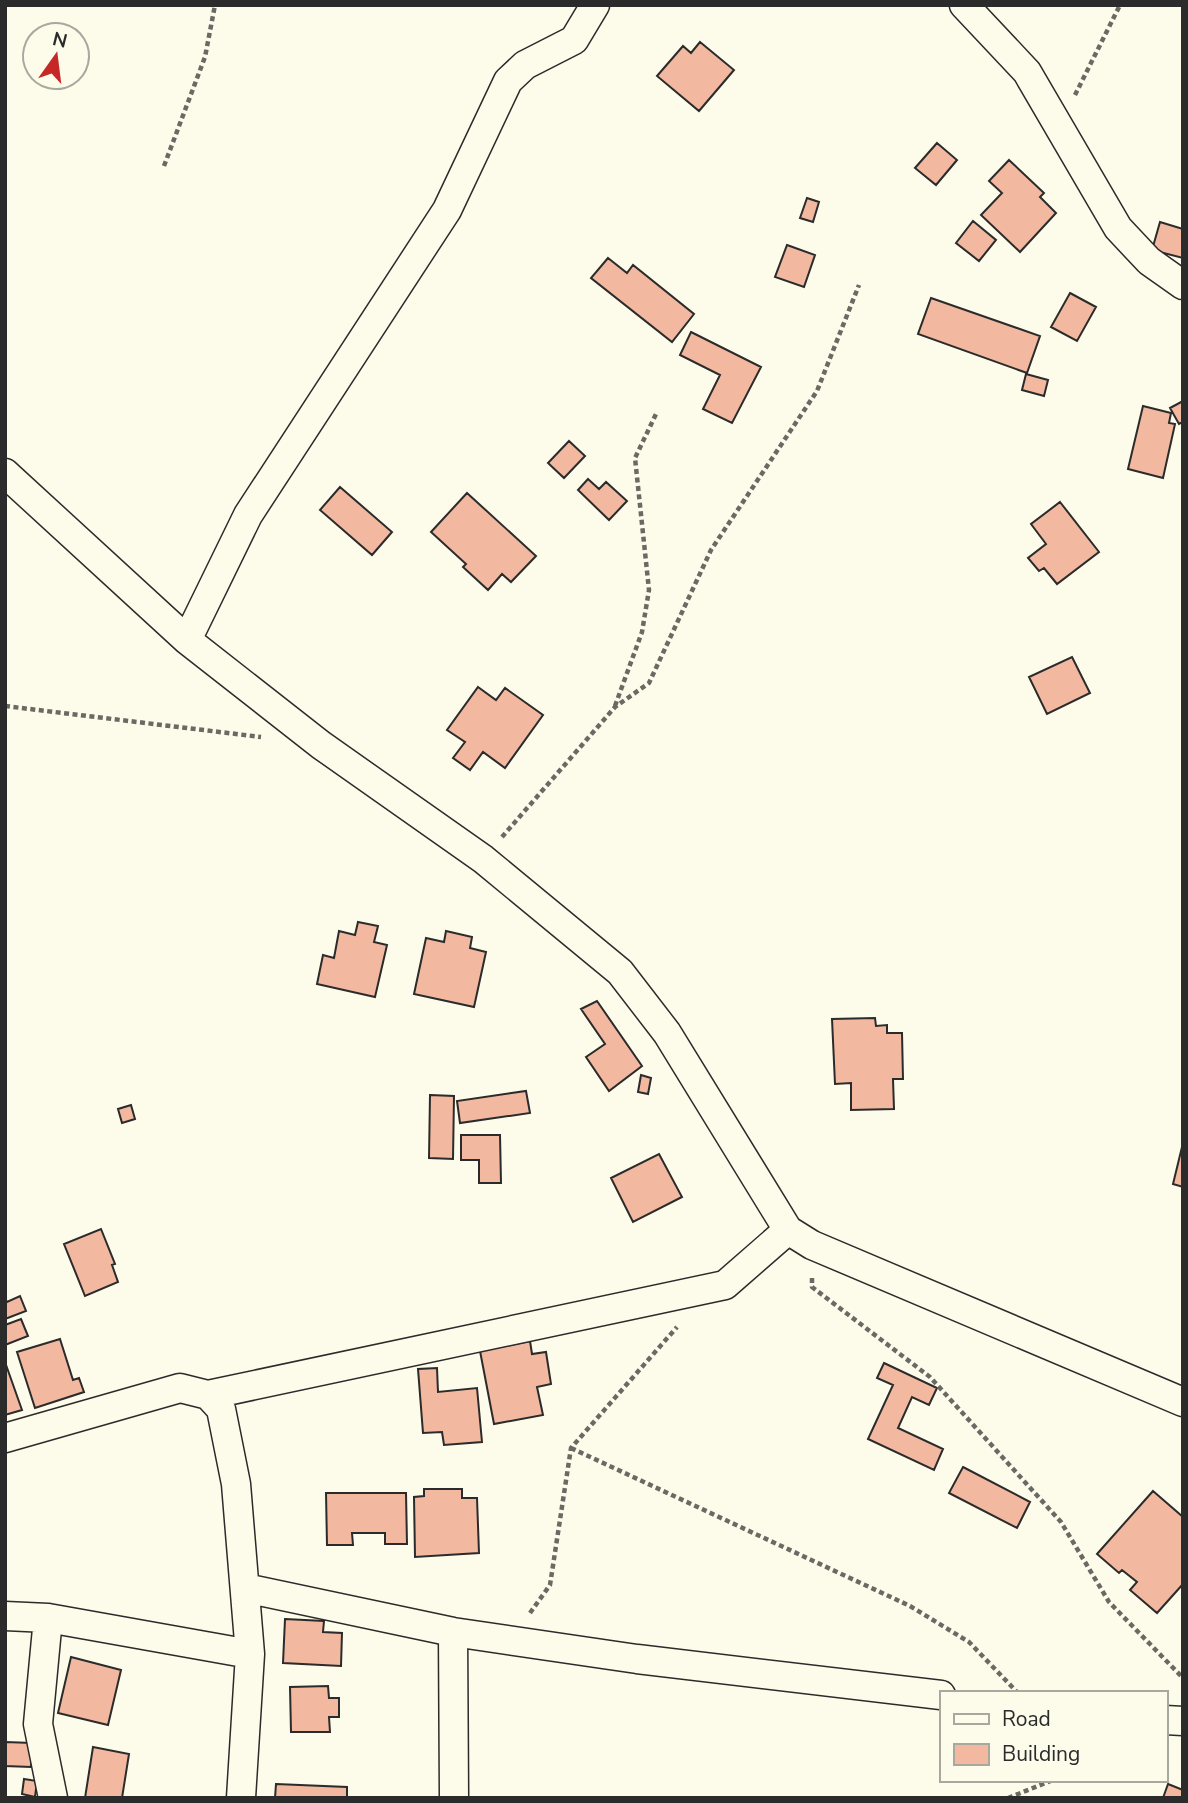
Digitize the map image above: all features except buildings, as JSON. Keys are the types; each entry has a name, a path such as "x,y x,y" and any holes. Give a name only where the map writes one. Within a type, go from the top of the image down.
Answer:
{"street":[{"path":"187,640 248,514 447,210 508,81 525,65 574,40 596,5"},
{"path":"964,5 1027,72 1118,228 1149,261 1183,285"},
{"path":"5,473 187,640 321,745 484,859 620,972 667,1033 788,1230 812,1245 1183,1402"},
{"path":"5,1438 180,1388 208,1395 725,1285 788,1230"},
{"path":"208,1395 221,1409 236,1484 245,1588 250,1654 241,1798"},
{"path":"245,1588 453,1632 510,1641 637,1660 940,1695"},
{"path":"5,1616 48,1618 250,1654"},
{"path":"48,1618 38,1724 53,1798"},
{"path":"453,1632 454,1798"}],"path":[{"path":"164,166 205,57 215,5"},
{"path":"1060,126 1120,5"},
{"path":"484,859 615,707 649,682 711,550 817,391 859,285"},
{"path":"615,707 642,632 649,590 635,458 657,412"},
{"path":"5,706 266,738"},
{"path":"812,1245 812,1287 930,1377 1060,1521 1109,1602 1183,1678"},
{"path":"510,1641 550,1585 571,1448 666,1336 686,1319"},
{"path":"571,1448 910,1606 969,1642 1016,1691"},
{"path":"1007,1798 1048,1782"}]}
